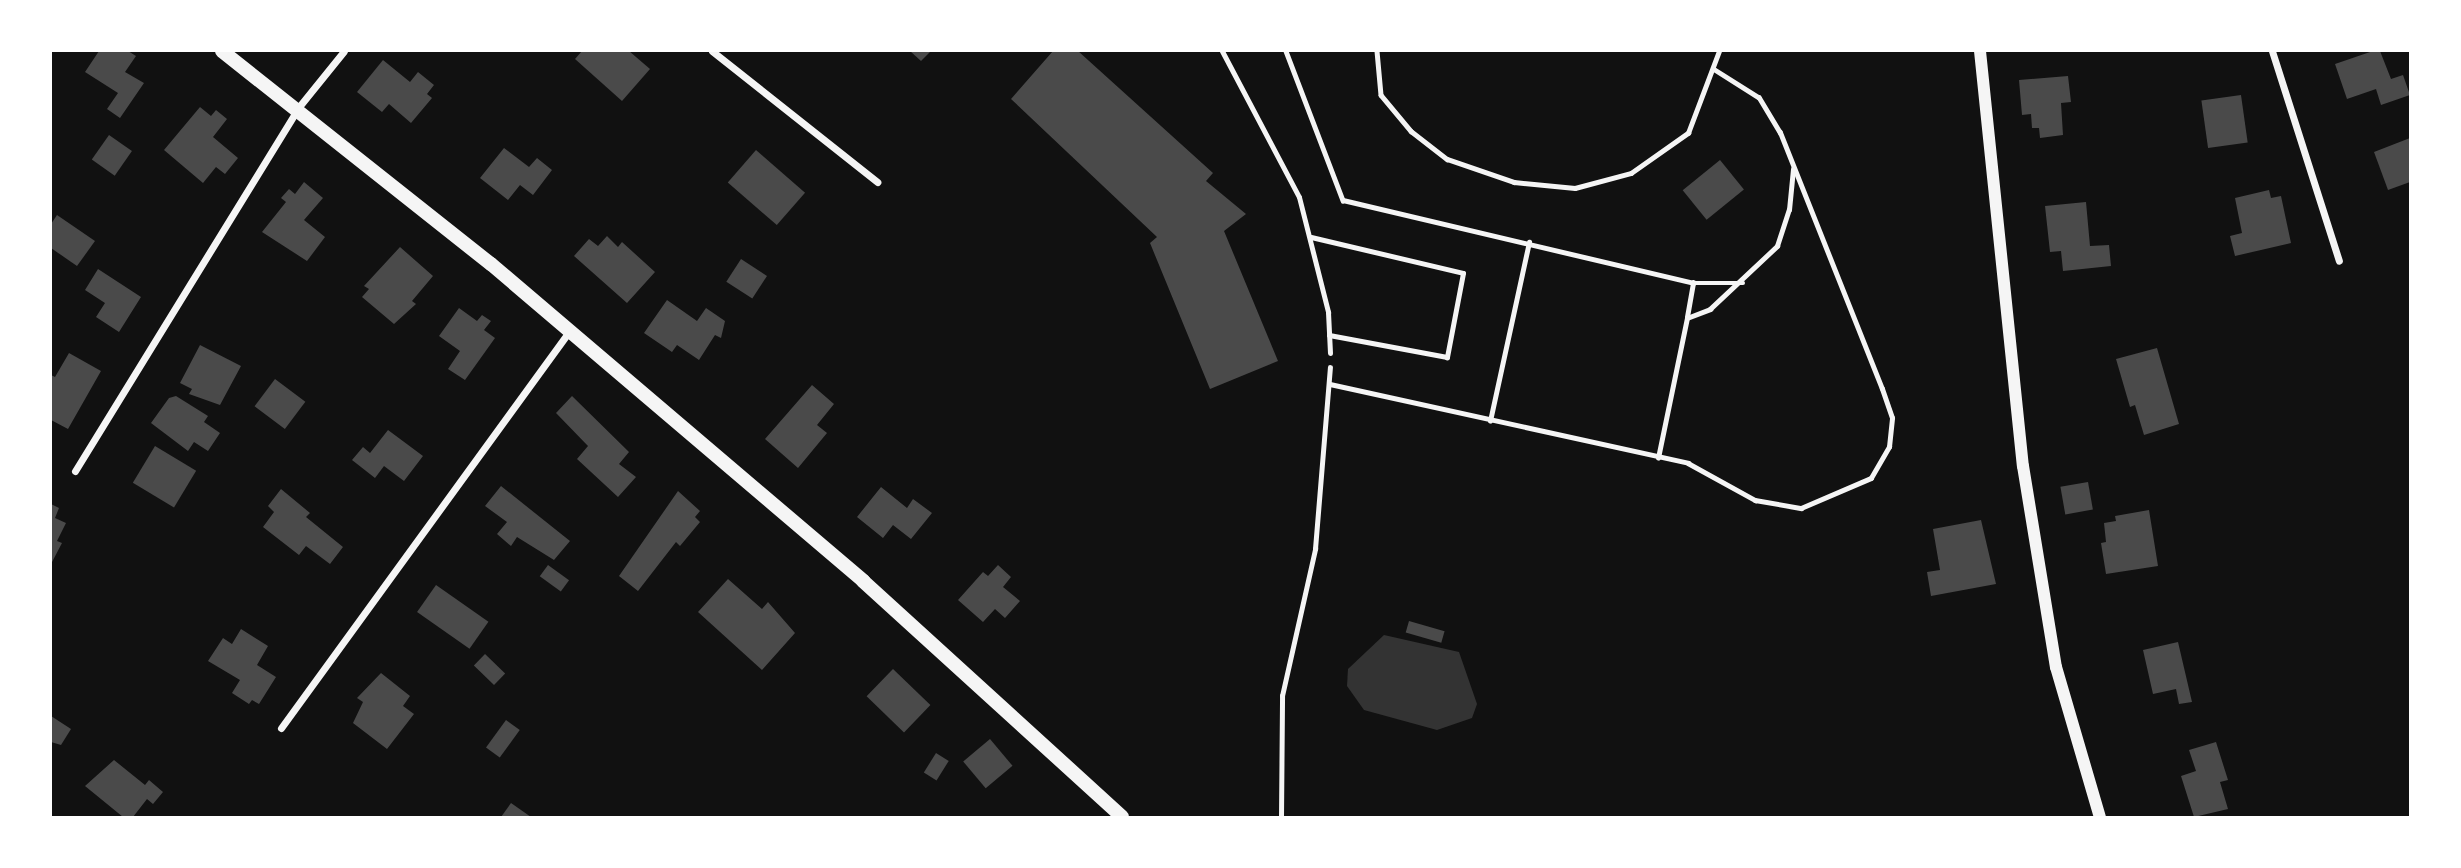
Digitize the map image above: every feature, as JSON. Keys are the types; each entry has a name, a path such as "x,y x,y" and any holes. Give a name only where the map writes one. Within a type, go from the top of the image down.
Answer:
{"main road":[{"path":"222,51 424,208 863,581 1122,817"}],"street":[{"path":"75,471 298,108 344,51"},
{"path":"712,51 877,182"},
{"path":"1980,51 2023,466 2056,667 2100,817"},
{"path":"2272,51 2339,261"},
{"path":"281,728 569,331"}],"lane":[{"path":"1222,51 1299,197 1311,237 1331,354"},
{"path":"1311,237 1463,273 1447,357 1329,335"}],"path":[{"path":"1286,51 1343,200 1693,283 1743,283"},
{"path":"1377,51 1381,95 1411,131 1447,159 1514,182 1575,188 1631,173 1688,133 1719,51"},
{"path":"1330,384 1688,463 1755,500 1801,508 1871,478 1889,447 1892,418 1882,388 1793,166 1759,98 1713,69"},
{"path":"1687,318 1710,309 1743,283 1777,246 1789,210 1793,166"},
{"path":"1490,421 1529,243"},
{"path":"1658,458 1693,283"},
{"path":"1281,817 1282,696 1315,549 1331,354"}],"shaded area":[{"path":"1384,635 1459,652 1477,704 1472,718 1437,730 1364,710 1347,686 1348,669"}],"building":[{"path":"99,51 128,51 136,56 125,72 144,83 120,118 107,109 118,93 85,72"},
{"path":"582,51 629,51 650,69 622,101 575,59"},
{"path":"910,51 931,51 921,61"},
{"path":"1053,51 1078,51 1213,173 1206,181 1246,214 1224,231 1278,361 1210,389 1150,243 1157,237 1011,99"},
{"path":"2380,51 2391,79 2403,75 2410,95 2381,105 2376,89 2347,99 2335,64"},
{"path":"383,60 410,82 418,72 434,85 427,94 432,98 411,123 389,104 382,112 357,92"},
{"path":"2068,76 2071,102 2061,103 2063,135 2040,138 2039,128 2032,128 2031,114 2022,115 2019,80"},
{"path":"2241,95 2248,143 2208,148 2201,101"},
{"path":"200,107 211,116 216,110 227,119 213,137 238,158 225,174 216,167 203,183 164,150"},
{"path":"109,135 132,151 115,176 92,160"},
{"path":"2410,138 2410,182 2388,190 2374,152"},
{"path":"504,148 529,167 537,158 552,170 533,195 520,185 508,200 480,178"},
{"path":"756,150 805,193 777,225 728,182"},
{"path":"1720,160 1744,190 1707,220 1683,190"},
{"path":"304,182 323,198 304,220 325,237 307,261 262,232 286,202 281,198 289,189 295,194"},
{"path":"2269,190 2271,198 2281,196 2291,243 2235,256 2230,236 2242,233 2235,198"},
{"path":"2086,202 2090,246 2109,245 2111,266 2063,271 2061,251 2050,252 2045,206"},
{"path":"57,215 95,241 77,266 51,248 51,224"},
{"path":"607,236 618,247 622,242 655,272 627,303 574,256 589,239 598,246"},
{"path":"400,247 433,276 412,301 416,304 394,324 362,297 369,289 364,286"},
{"path":"741,259 767,276 752,299 726,282"},
{"path":"98,269 141,297 119,332 96,317 105,303 85,290"},
{"path":"667,300 697,321 706,308 725,321 721,338 715,335 699,360 677,345 672,352 644,333"},
{"path":"459,308 477,321 482,315 491,321 484,330 495,338 465,380 448,369 460,351 439,336"},
{"path":"200,345 241,366 220,405 189,394 192,389 180,383"},
{"path":"2157,348 2179,424 2144,435 2135,405 2130,407 2116,359"},
{"path":"69,353 101,371 68,429 51,420 51,375 55,377"},
{"path":"275,379 305,402 285,429 255,406"},
{"path":"812,385 834,404 817,425 827,433 798,468 765,439"},
{"path":"176,396 208,416 204,422 220,433 208,451 194,442 188,451 151,423 169,398"},
{"path":"572,396 629,452 619,464 636,477 618,497 577,459 588,446 556,413"},
{"path":"388,430 423,456 404,481 384,466 375,478 352,460 363,447 370,453"},
{"path":"155,446 196,471 174,508 133,483"},
{"path":"2088,482 2093,510 2065,514 2060,487"},
{"path":"501,486 570,541 554,560 517,537 511,546 497,534 507,522 485,506"},
{"path":"881,487 907,508 913,499 932,513 911,539 893,525 883,538 857,517"},
{"path":"281,489 310,513 306,517 343,547 330,564 306,546 299,555 263,527 274,512 268,506"},
{"path":"678,491 700,511 695,517 700,522 680,546 676,542 638,591 619,576"},
{"path":"51,504 59,508 55,518 66,523 57,541 62,543 51,564"},
{"path":"2149,510 2158,566 2106,574 2101,543 2106,542 2104,523 2116,521 2115,516"},
{"path":"1981,520 1996,584 1931,596 1927,572 1940,570 1933,529"},
{"path":"548,565 569,580 561,592 540,576"},
{"path":"998,565 1011,577 1003,587 1020,601 1005,618 995,609 983,622 958,600 983,572 988,576"},
{"path":"728,579 762,609 768,602 795,633 762,670 698,612"},
{"path":"436,585 488,622 469,649 417,612"},
{"path":"1409,621 1445,631 1441,643 1406,633"},
{"path":"241,629 268,646 257,665 276,677 259,704 252,700 249,704 232,693 240,680 208,661 223,638 232,644"},
{"path":"2178,642 2192,702 2179,704 2176,689 2153,694 2143,650"},
{"path":"485,654 505,673 494,685 474,666"},
{"path":"893,669 930,705 904,732 867,696"},
{"path":"381,673 410,696 403,706 414,714 387,749 353,723 363,702 357,698"},
{"path":"51,716 71,729 61,745 51,742"},
{"path":"506,720 520,730 500,757 486,748"},
{"path":"990,739 1012,766 986,788 963,761"},
{"path":"2216,742 2228,780 2220,782 2228,809 2194,817 2181,776 2196,771 2189,750"},
{"path":"936,753 949,761 937,780 924,773"},
{"path":"114,760 145,785 149,780 163,792 153,804 147,799 133,817 123,817 85,786"},
{"path":"511,803 531,817 501,817"}]}
